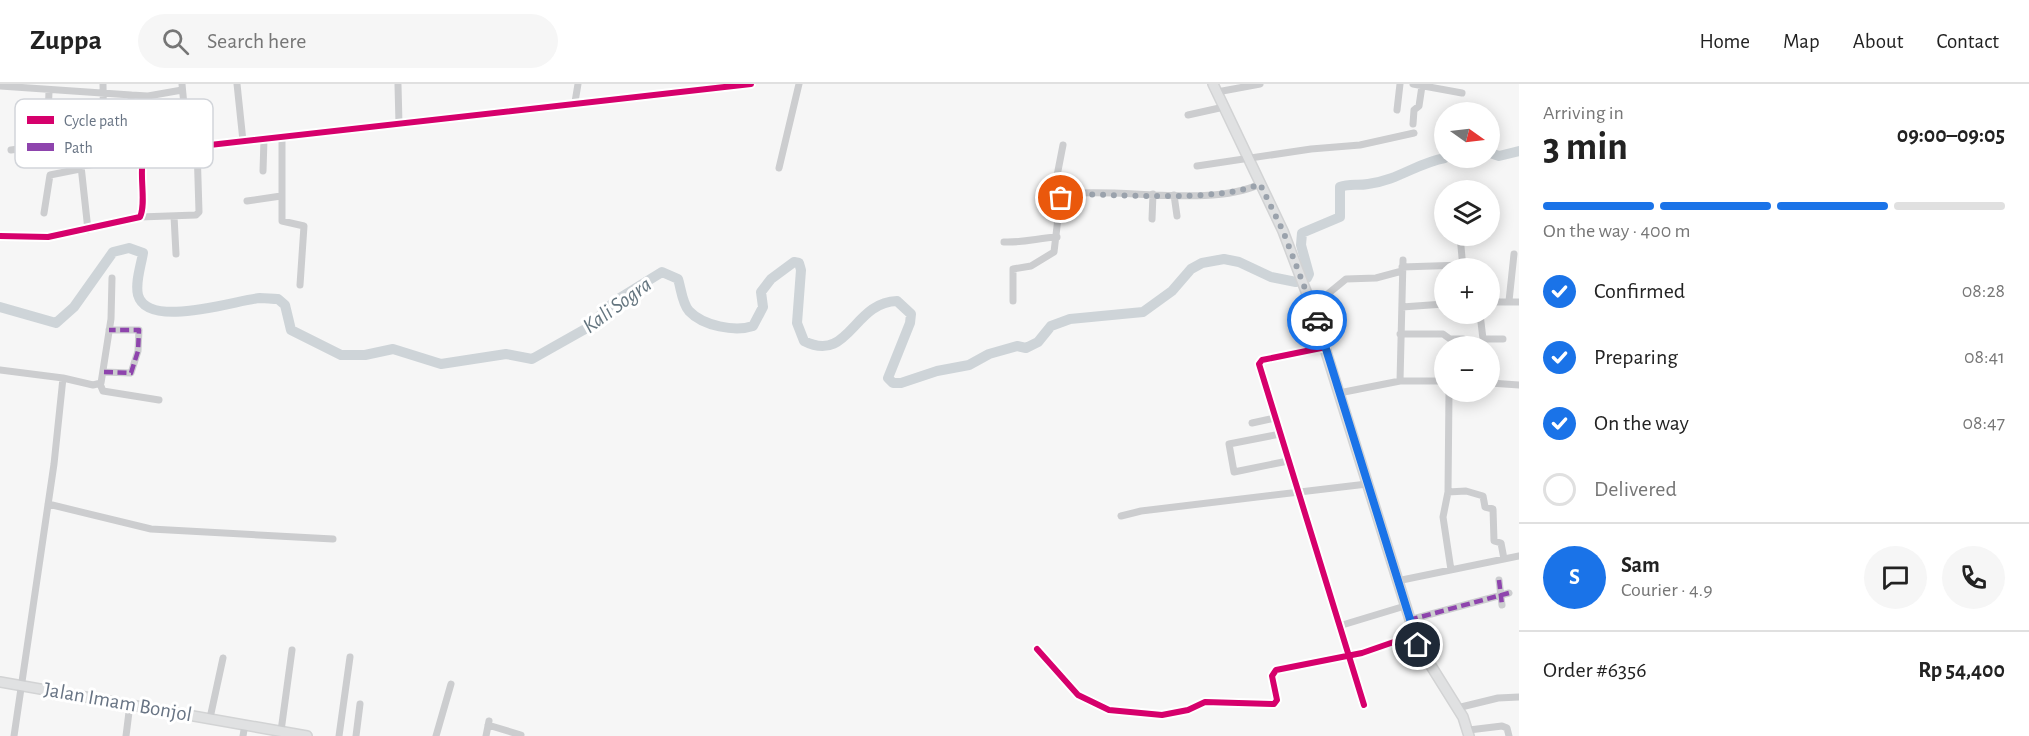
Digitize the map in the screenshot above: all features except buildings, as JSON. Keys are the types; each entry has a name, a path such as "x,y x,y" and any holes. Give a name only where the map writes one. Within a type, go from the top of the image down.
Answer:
{"main road":[{"path":"1215,88 1249,159 1312,306 1414,635 1425,660 1457,708 1468,734"},
{"name":"Jalan Imam Bonjol","path":"0,682 307,736"}],"street":[{"path":"237,84 243,141"},
{"path":"575,102 579,84"},
{"path":"213,145 690,87 751,84"},
{"path":"779,168 799,84"},
{"path":"1215,88 1260,84"},
{"path":"1397,110 1400,84"},
{"path":"1413,84 1446,87 1462,93"},
{"path":"6,85 49,91 102,88 130,95 148,96 182,87"},
{"path":"398,85 399,124"},
{"path":"1413,123 1414,110 1419,106 1422,86"},
{"path":"49,91 49,99"},
{"path":"130,95 130,99"},
{"path":"1188,115 1224,107"},
{"path":"1197,166 1311,149 1360,145 1414,133"},
{"path":"282,138 282,221 304,226 300,285"},
{"path":"263,171 264,139"},
{"path":"1013,301 1013,269 1031,266 1051,257 1057,237 1061,198 1055,186 1063,145"},
{"path":"11,150 15,149"},
{"path":"140,217 143,168"},
{"path":"0,236 39,238 88,230 140,217 196,215 200,209 198,168"},
{"path":"44,213 50,175 80,170 88,230"},
{"path":"1061,198 1068,194 1174,195 1240,190 1260,184"},
{"path":"1152,219 1153,194"},
{"path":"1174,195 1177,216"},
{"path":"247,201 281,196"},
{"path":"174,216 176,254"},
{"path":"1004,242 1020,243 1029,238 1057,237"},
{"path":"1509,301 1514,254"},
{"path":"1312,306 1346,279 1376,278 1402,266 1434,267"},
{"path":"1400,381 1402,266"},
{"path":"100,384 105,372 110,330 112,278"},
{"path":"1500,301 1519,302"},
{"path":"1402,307 1434,305"},
{"path":"1481,324 1483,339 1503,339"},
{"path":"105,372 131,373 138,351 138,329 110,330"},
{"path":"1400,334 1443,334 1446,336"},
{"path":"1326,347 1260,362 1288,461 1364,705"},
{"path":"0,370 100,384"},
{"path":"15,736 20,685 48,504 63,378"},
{"path":"1339,393 1400,381 1434,381"},
{"path":"100,384 104,391 159,400"},
{"path":"1500,384 1519,385"},
{"path":"1449,402 1448,492 1443,517 1451,570"},
{"path":"1252,423 1275,418"},
{"path":"1280,434 1229,444 1234,472 1288,461"},
{"path":"1121,516 1141,511 1367,484"},
{"path":"1448,492 1466,492 1483,496 1485,507 1494,511 1494,539 1501,543 1504,559"},
{"path":"48,504 145,529 333,539"},
{"path":"1397,581 1519,556"},
{"path":"1499,580 1502,605"},
{"path":"1409,620 1509,593"},
{"path":"1339,626 1405,606"},
{"path":"1037,649 1064,681 1094,704 1120,712 1162,715 1188,710 1204,702 1274,704 1277,700 1272,676 1274,671 1349,656 1414,635"},
{"path":"280,731 292,650"},
{"path":"339,736 350,657"},
{"path":"210,718 223,658"},
{"path":"436,736 452,684"},
{"path":"1457,708 1498,698 1519,697"},
{"path":"126,736 130,704"},
{"path":"356,736 360,704"},
{"path":"486,736 489,723 521,735"},
{"path":"243,736 245,724"},
{"path":"1468,734 1502,726 1507,728 1509,736"}],"waterway":[{"name":"Kali Sogra","path":"1500,156 1519,151"},
{"name":"Kali Sogra","path":"0,307 56,323 74,307 113,252 129,248 143,253 138,279 138,295 145,305 158,311 194,310 260,298 278,299 285,305 291,330 341,355 365,355 393,349 441,364 506,354 532,359 587,328 615,301 662,272 678,279 685,304 689,311 702,321 729,328 753,326 763,307 761,292 771,279 794,262 799,263 801,270 797,323 804,341 819,346 831,345 842,339 870,311 882,304 897,301 911,314 910,323 888,378 893,383 901,383 937,371 969,365 989,354 1017,346 1026,348 1038,342 1051,326 1070,319 1143,312 1172,291 1191,269 1202,263 1224,259 1239,262 1271,277 1296,282 1307,278 1309,274 1301,245 1302,233 1340,217 1340,187 1379,182 1434,160"}],"marked path":[{"path":"104,372 131,373 138,351 139,330 109,330"},
{"path":"1499,580 1502,605"},
{"path":"1409,620 1509,593"}],"cycle path":[{"path":"213,145 751,84"},
{"path":"0,236 48,237 140,217 143,201 142,168"},
{"path":"1326,347 1262,360 1259,364 1364,705"},
{"path":"1037,649 1078,695 1109,710 1162,715 1188,710 1205,702 1274,704 1277,700 1272,676 1276,670 1362,653 1414,635"}],"way so far":[{"path":"1061,198 1068,194 1204,194 1251,188 1260,184 1283,231 1317,320"}],"route":[{"path":"1317,320 1418,645"}]}
